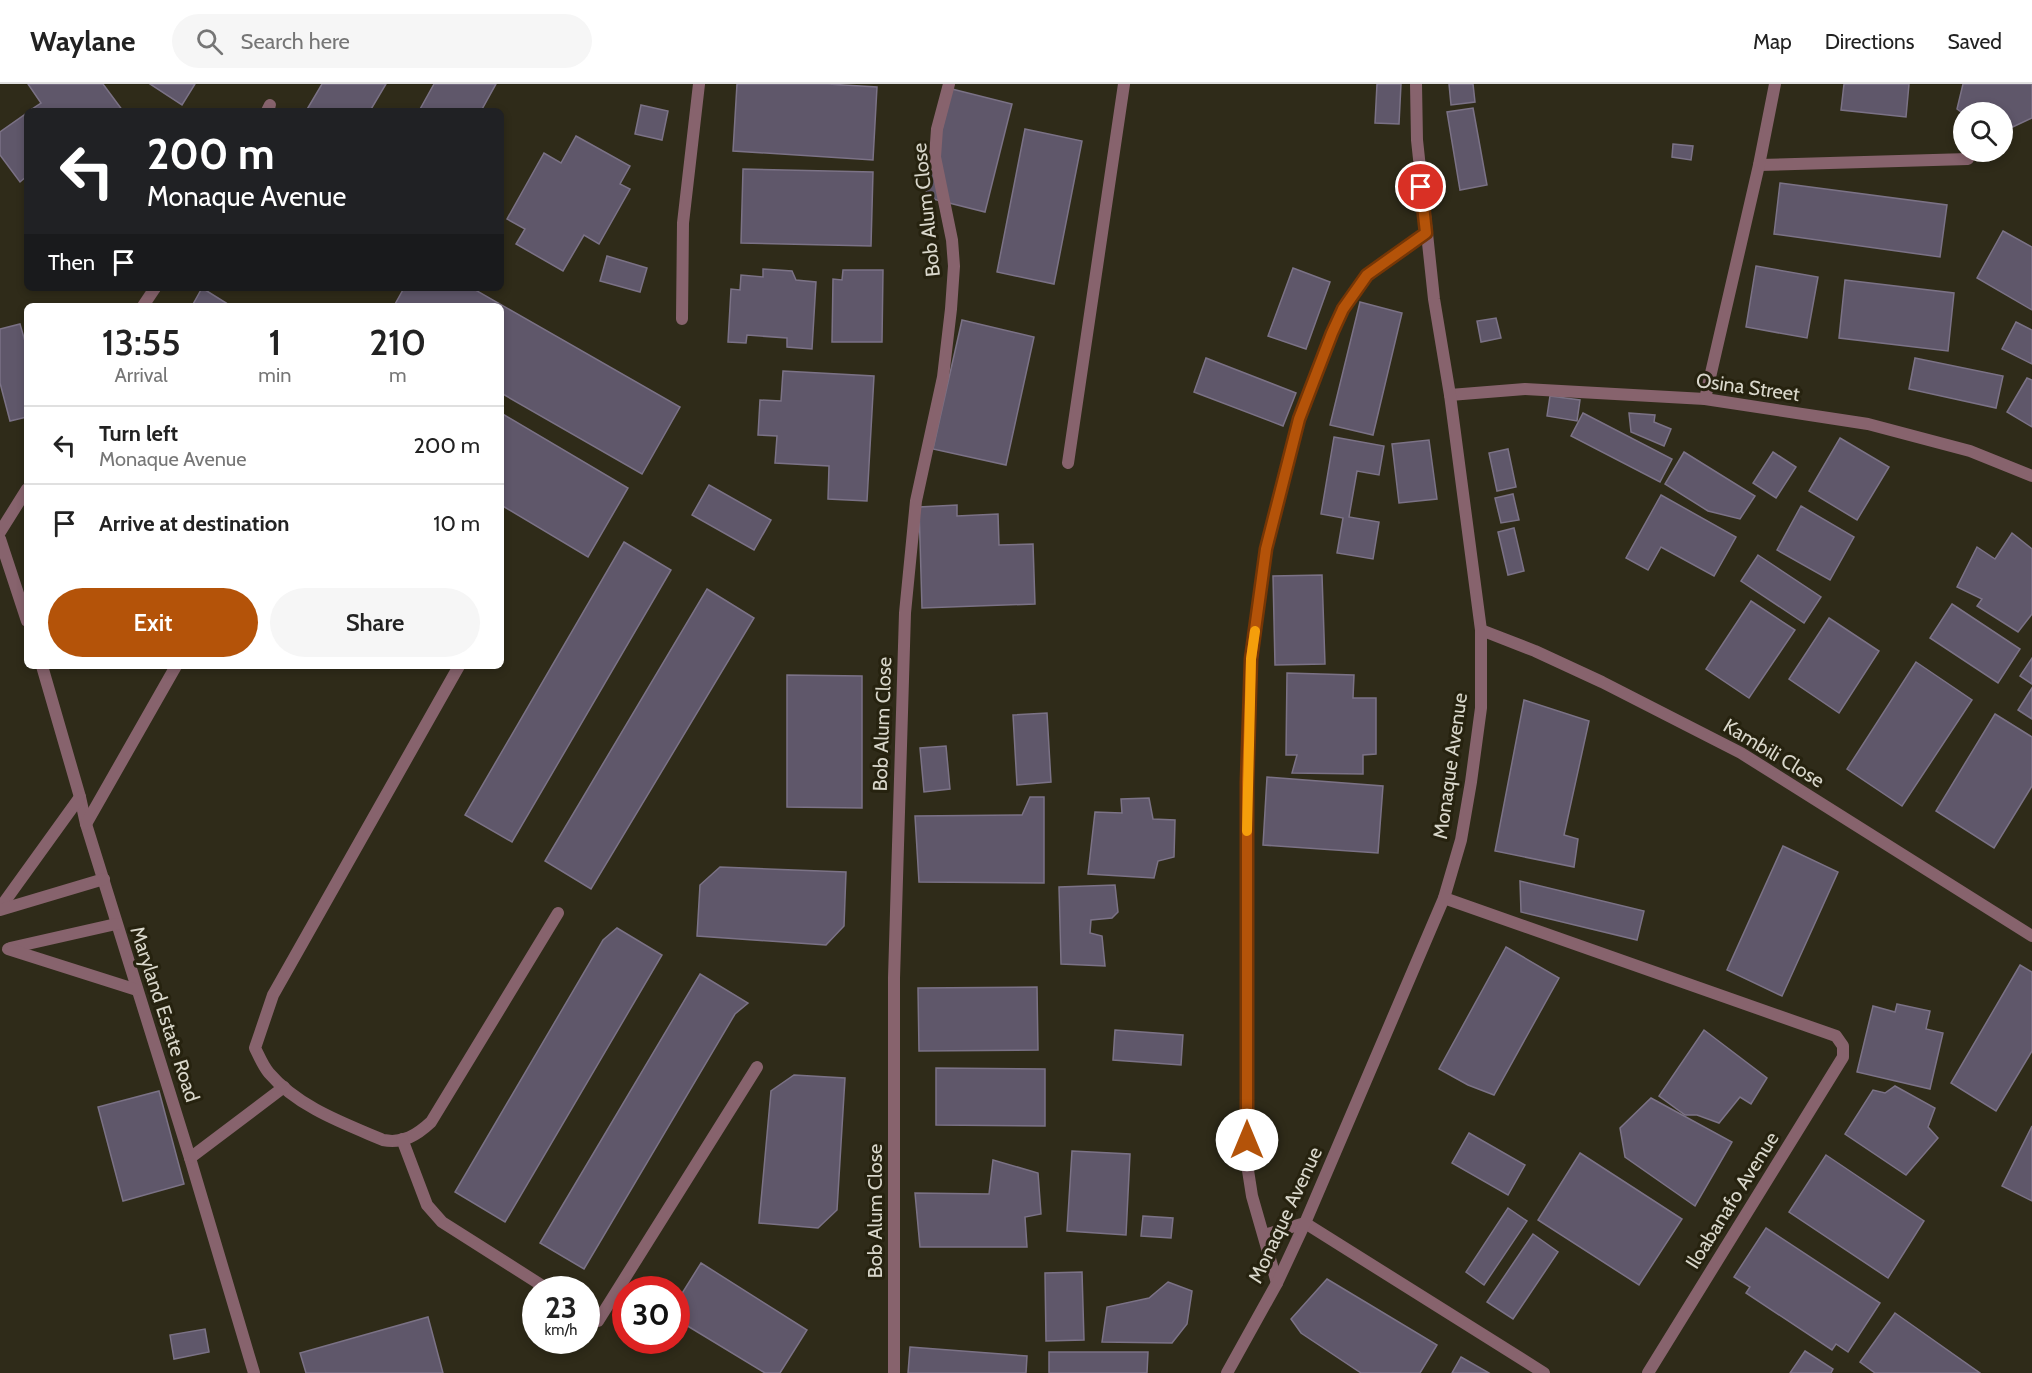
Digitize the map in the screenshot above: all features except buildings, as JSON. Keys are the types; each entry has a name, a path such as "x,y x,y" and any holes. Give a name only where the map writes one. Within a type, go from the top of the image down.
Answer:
{"street":[{"path":"682,319 683,224 699,84"},
{"name":"Bob Alum Close","path":"894,1373 894,978 905,613 916,501 943,377 951,309 954,266 952,240 935,157 937,129 949,84"},
{"path":"1068,463 1124,84"},
{"name":"Monaque Avenue","path":"1227,1373 1277,1282 1305,1223 1444,898 1461,840 1474,761 1481,708 1481,630 1426,233 1417,140 1416,84"},
{"path":"1705,399 1759,165 1775,84"},
{"path":"1759,165 1953,159"},
{"path":"1277,1282 1252,1196 1247,1164 1247,782 1251,659 1266,549 1299,419 1343,309 1367,275 1426,233"},
{"name":"Osina Street","path":"1450,395 1525,389 1705,399 1868,424 1970,451 2032,476"},
{"path":"0,532 24,494"},
{"path":"0,539 24,612"},
{"name":"Kambili Close","path":"1481,630 1602,682 1741,753 2032,936"},
{"name":"Maryland Estate Road","path":"43,669 86,824 254,1373"},
{"path":"86,824 174,669"},
{"path":"457,669 273,995 255,1048 267,1072 320,1113 383,1140 392,1142 417,1135 431,1122 558,913"},
{"path":"0,909 80,796"},
{"path":"0,909 104,879"},
{"name":"Iloabanafo Avenue","path":"1444,898 1836,1036 1843,1046 1844,1057 1648,1373"},
{"path":"4,950 116,924"},
{"path":"4,950 137,990"},
{"path":"600,1318 758,1067"},
{"path":"190,1158 284,1087"},
{"path":"402,1139 427,1205 442,1222 527,1276"},
{"path":"1264,1235 1305,1223 1544,1373"}],"slow traffic":[{"path":"1247,831 1251,659 1255,631"}],"route":[{"path":"1247,1140 1247,782 1251,659 1266,549 1299,419 1332,333 1343,309 1367,275 1426,233 1421,187"}]}
